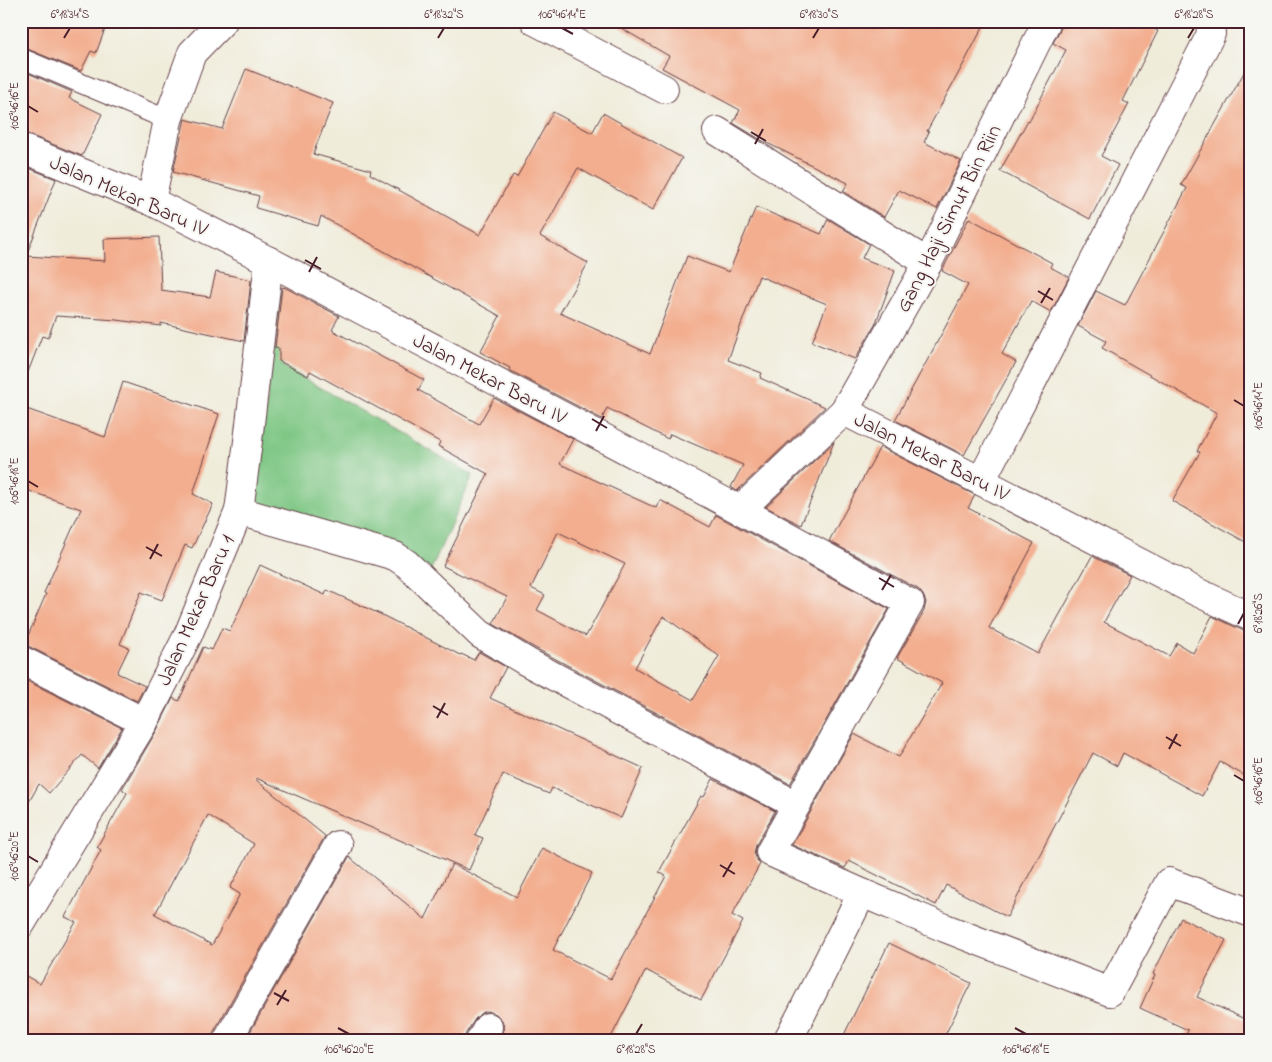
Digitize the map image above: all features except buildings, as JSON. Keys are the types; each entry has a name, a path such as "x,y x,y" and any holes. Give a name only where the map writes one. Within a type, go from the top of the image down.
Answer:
{"street":[{"path":"151,201 168,120 192,53 222,21"},
{"path":"535,21 664,89"},
{"name":"Gang Haji Simut Bin Riin","path":"844,411 928,263 1047,21"},
{"path":"981,480 1211,34 1210,21"},
{"path":"717,131 928,263"},
{"name":"Jalan Mekar Baru IV","path":"21,148 151,201 740,510 844,411 1198,592 1251,617"},
{"name":"Jalan Mekar Baru 1","path":"21,924 144,722 188,635 239,511 269,262"},
{"path":"740,510 910,603 770,852 945,928 1110,992 1169,882 1251,913"},
{"path":"239,511 395,556 407,564 480,634 527,662 796,805"},
{"path":"21,660 144,722"},
{"path":"228,1041 338,845"},
{"path":"787,1041 862,893"}],"lane":[{"path":"21,58 168,120"}],"green space":[{"path":"281,293 306,304 283,366 473,475 425,583 390,560 251,517"}]}
